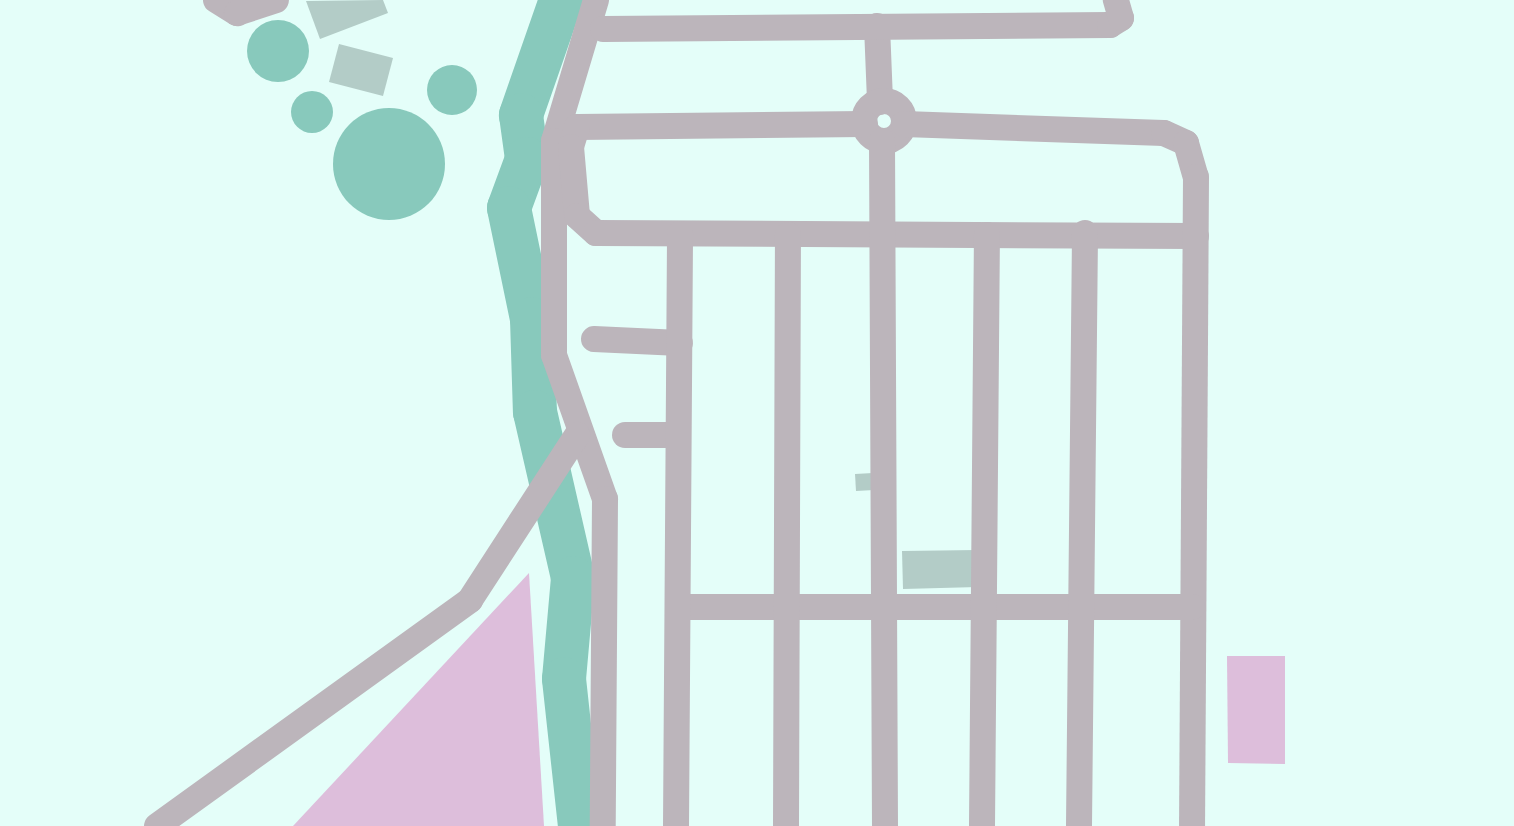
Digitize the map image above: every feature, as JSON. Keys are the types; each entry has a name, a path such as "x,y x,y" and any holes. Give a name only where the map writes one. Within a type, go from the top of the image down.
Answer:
{"street":[{"path":"216,0 237,13 276,0"},
{"path":"596,0 554,141 554,355 569,442 605,499 603,826"},
{"path":"603,29 656,13 877,26 1110,25 1121,18 1116,0"},
{"path":"877,26 880,102"},
{"path":"885,826 888,604 882,234 873,132 867,110 880,102 898,107 904,124"},
{"path":"1192,826 1192,607 1196,236 1196,177 1186,143 1173,136 904,124 873,132 577,127 571,147 582,227 680,234 1085,233 1196,236"},
{"path":"1079,826 1085,233"},
{"path":"676,826 680,607 677,435 680,234"},
{"path":"786,826 788,235"},
{"path":"982,826 987,235"},
{"path":"594,339 680,343"},
{"path":"625,435 677,435"},
{"path":"157,826 470,600 569,442"},
{"path":"680,607 985,604 1192,607"}],"shaded area":[{"path":"278,20 300,29 309,51 300,73 278,82 256,73 247,51 256,29"},
{"path":"452,65 470,72 477,90 470,108 452,115 434,108 427,90 434,72"},
{"path":"312,91 327,97 333,112 327,127 312,133 297,127 291,112 297,97"},
{"path":"389,108 410,112 429,124 441,143 445,164 441,185 429,204 410,216 389,220 368,216 349,204 337,185 333,164 337,143 349,124 368,112"},
{"path":"529,573 544,826 293,826"},
{"path":"1227,656 1285,656 1285,764 1228,763"}],"building":[{"path":"383,0 388,13 320,39 306,1"},
{"path":"339,44 393,58 383,96 329,82"},
{"path":"873,473 874,490 856,491 855,474"},
{"path":"977,550 978,587 903,589 902,551"}],"waterway":[{"path":"561,0 521,115 527,159 509,208 532,319 535,412 573,578 564,679 580,826"}]}
